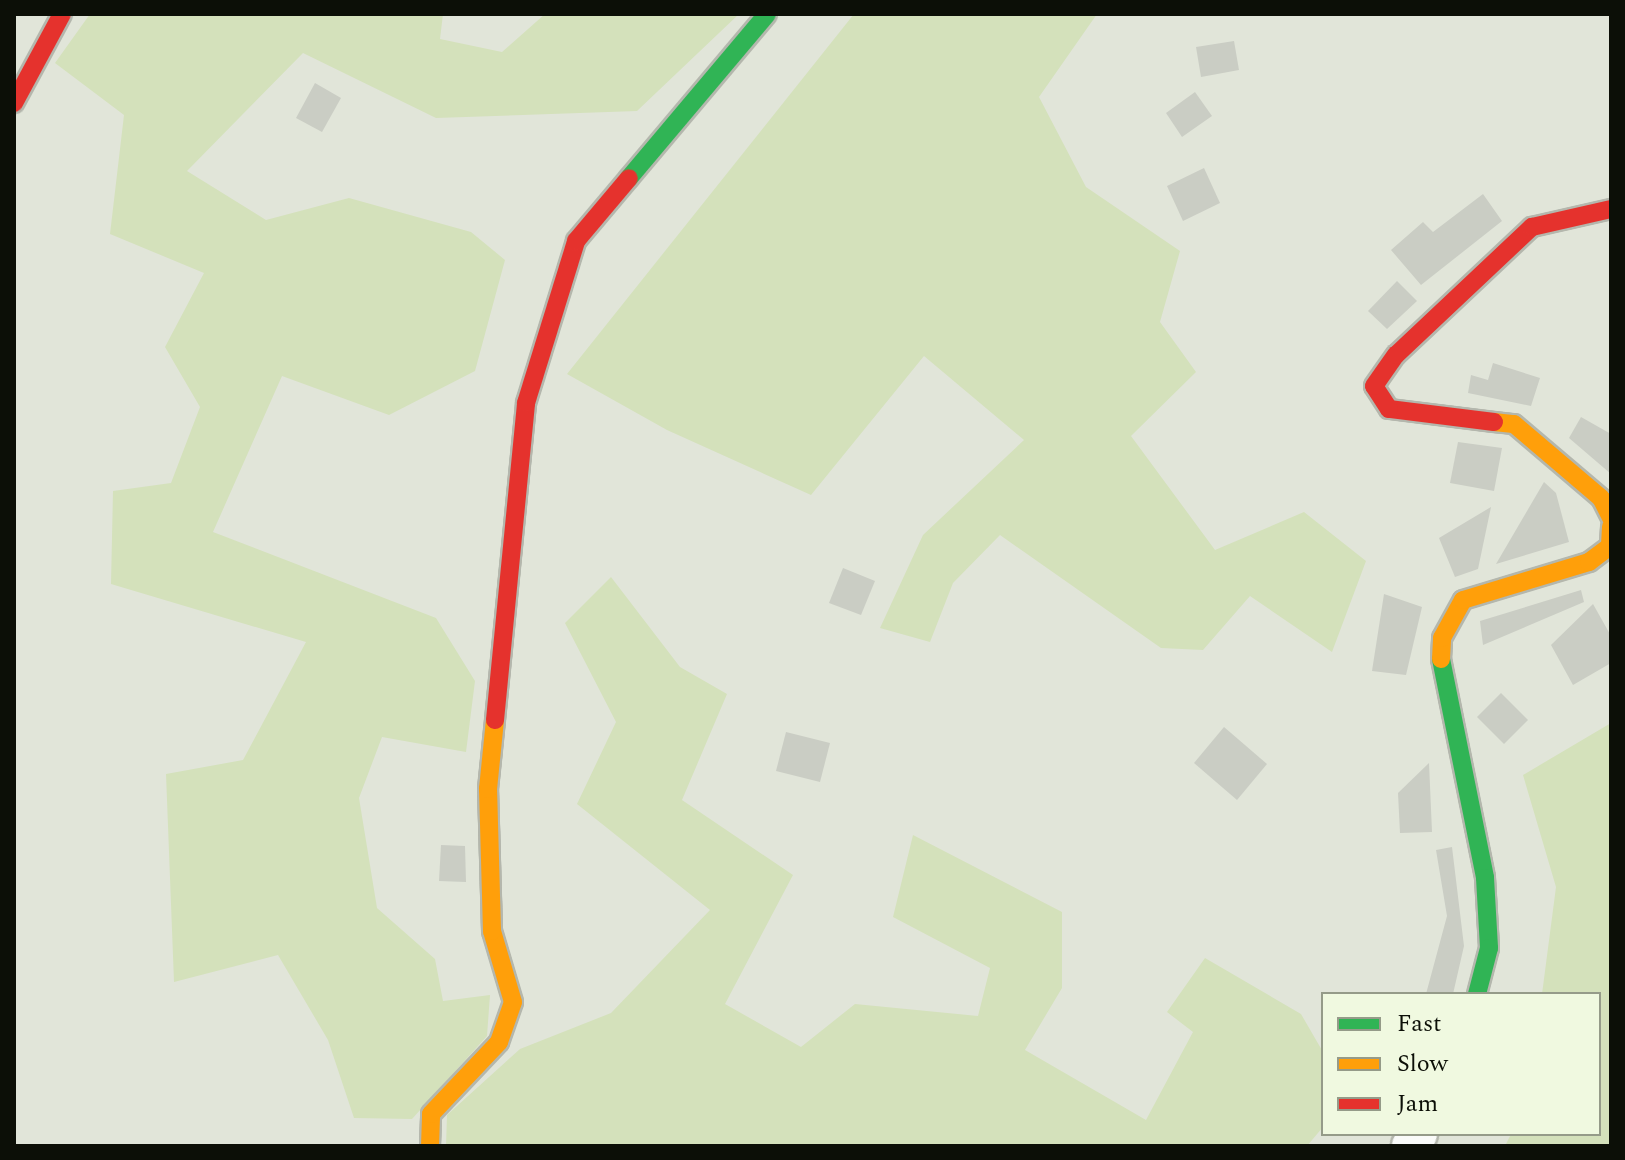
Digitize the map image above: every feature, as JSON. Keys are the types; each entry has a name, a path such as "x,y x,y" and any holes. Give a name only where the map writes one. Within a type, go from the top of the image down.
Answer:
{"street":[{"path":"14,103 62,14"},
{"path":"430,1146 431,1114 499,1042 513,1002 492,931 488,789 526,403 576,241 767,14"},
{"path":"1611,209 1532,227 1396,355 1374,386 1389,409 1514,424 1601,498 1611,518"},
{"path":"1478,992 1489,948 1485,878 1440,680 1442,638 1463,600 1589,562 1610,546 1611,527"}],"green space":[{"path":"90,14 443,14 440,39 502,52 545,14 739,14 637,111 436,118 303,53 187,171 266,220 349,198 471,232 505,260 475,371 389,415 282,376 213,532 436,618 475,681 466,752 382,737 359,798 377,908 435,959 443,1001 490,995 487,1036 412,1119 354,1118 328,1040 278,955 174,982 166,774 243,760 306,642 111,584 113,491 171,483 200,407 165,347 204,273 110,234 124,115 55,63"},
{"path":"854,14 1097,14 1039,97 1086,187 1180,251 1160,322 1196,372 1131,436 1215,550 1304,512 1366,561 1332,652 1250,596 1203,650 1161,648 1000,535 953,583 930,642 880,628 923,535 1024,440 924,356 811,495 667,430 567,374"},
{"path":"611,577 680,667 727,694 682,800 793,875 725,1004 801,1047 855,1004 978,1016 990,968 893,917 913,835 1062,912 1062,988 1025,1050 1146,1120 1193,1032 1167,1012 1205,958 1301,1014 1321,1049 1321,1129 1307,1146 446,1146 447,1115 520,1049 611,1013 710,910 577,804 616,722 565,623"},
{"path":"1611,723 1611,1146 1505,1146 1510,1136 1601,1136 1601,992 1542,992 1556,887 1523,775"}],"building":[{"path":"1234,41 1239,70 1201,77 1196,47"},
{"path":"315,83 341,98 322,132 296,118"},
{"path":"1195,92 1212,116 1182,137 1166,113"},
{"path":"1204,168 1220,203 1183,221 1167,186"},
{"path":"1483,194 1502,221 1421,285 1391,250 1423,222 1433,232"},
{"path":"1397,281 1417,301 1387,329 1368,311"},
{"path":"1493,363 1540,378 1531,406 1468,393 1471,375 1488,380"},
{"path":"1581,417 1611,434 1611,474 1569,438"},
{"path":"1458,442 1502,448 1494,491 1450,483"},
{"path":"1544,482 1556,493 1569,542 1496,564"},
{"path":"1491,507 1478,569 1455,577 1439,538"},
{"path":"843,568 875,581 861,615 829,603"},
{"path":"1581,590 1584,602 1483,645 1480,621"},
{"path":"1384,594 1422,607 1406,675 1372,671"},
{"path":"1593,604 1611,636 1611,663 1573,685 1551,645"},
{"path":"1501,693 1528,720 1504,744 1477,717"},
{"path":"1224,727 1267,764 1237,800 1194,763"},
{"path":"786,732 830,743 820,782 776,771"},
{"path":"1429,763 1432,832 1400,833 1398,793"},
{"path":"441,845 465,846 466,882 439,881"},
{"path":"1452,847 1464,946 1453,992 1427,992 1447,916 1436,850"}],"traffic: fast":[{"path":"629,178 767,14"},
{"path":"1441,659 1485,878 1489,948 1478,992"}],"traffic: slow":[{"path":"1494,422 1514,424 1601,498 1611,518"},
{"path":"1441,659 1442,638 1463,600 1589,562 1610,546 1611,527"},
{"path":"430,1146 431,1114 499,1042 513,1002 492,931 488,789 495,720"}],"traffic: jam":[{"path":"14,103 62,14"},
{"path":"495,720 526,403 576,241 629,178"},
{"path":"1494,422 1389,409 1374,386 1396,355 1532,227 1611,209"}]}
